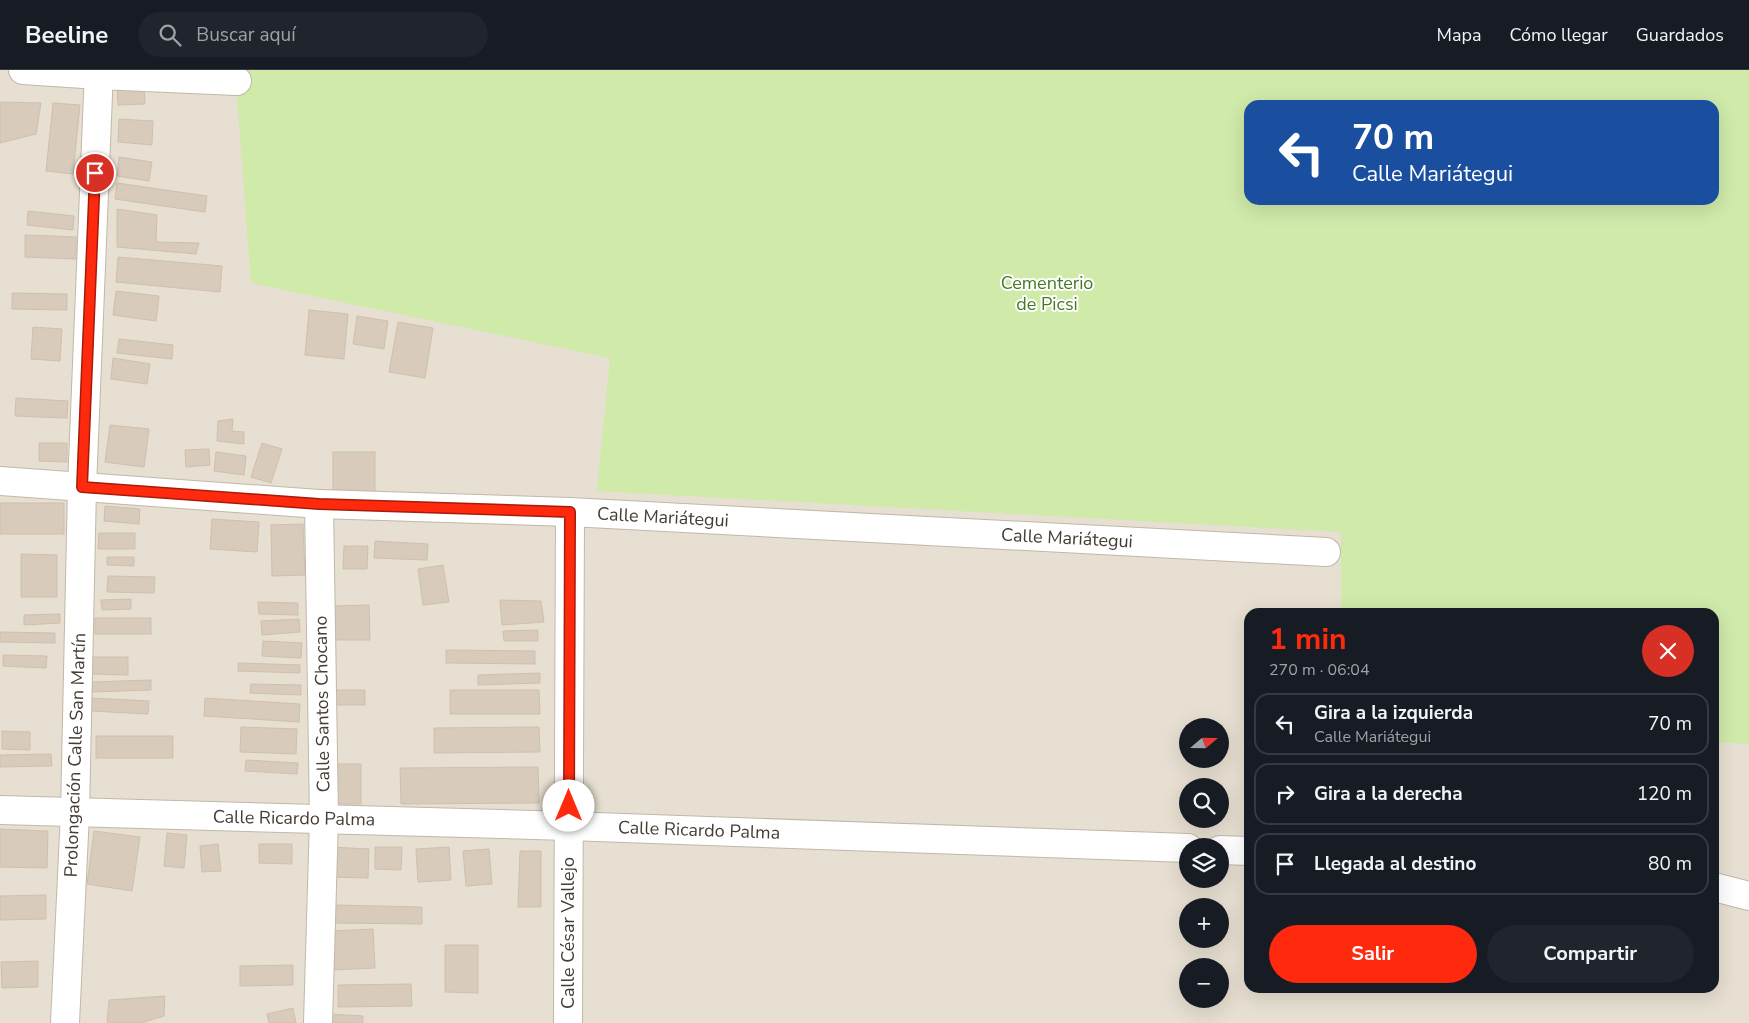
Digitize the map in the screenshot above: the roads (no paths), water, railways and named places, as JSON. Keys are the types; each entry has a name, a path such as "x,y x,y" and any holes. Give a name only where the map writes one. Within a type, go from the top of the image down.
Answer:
{"street":[{"path":"23,70 237,81"},
{"name":"Prolongación Calle San Martín","path":"65,1023 75,813 82,487 99,73"},
{"name":"Calle Mariátegui","path":"0,480 319,504 570,512 1326,552"},
{"name":"Calle Santos Chocano","path":"318,1023 324,818 319,504"},
{"name":"Calle César Vallejo","path":"568,1023 570,512"},
{"name":"Calle Ricardo Palma","path":"0,810 324,818 1179,848"},
{"path":"1229,850 1244,850"},
{"path":"1719,888 1749,896"}],"park label":[{"name":"Cementerio de Picsi","path":"1047,293"}]}
